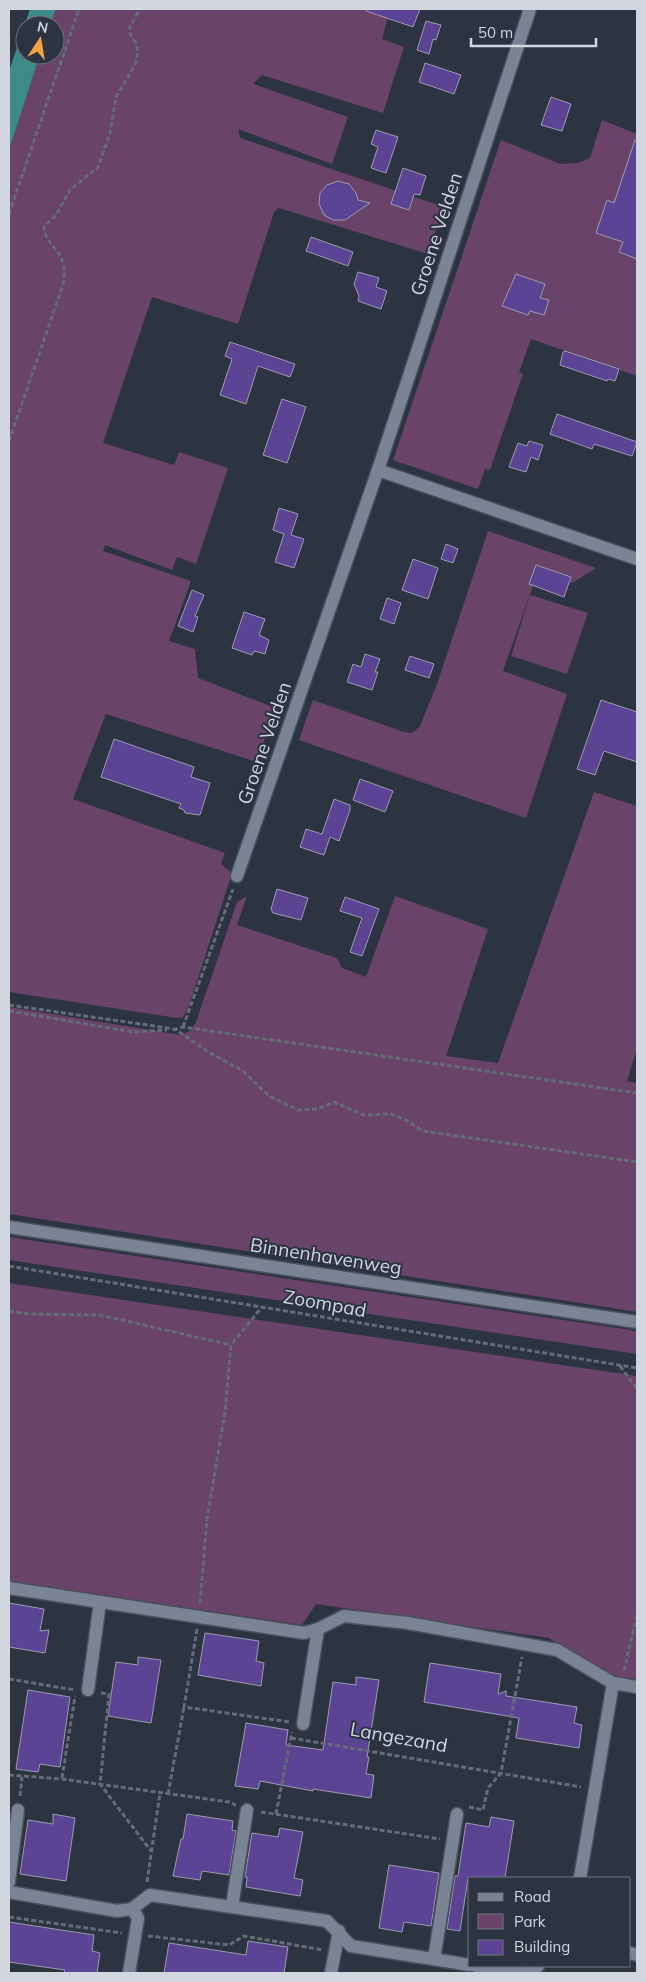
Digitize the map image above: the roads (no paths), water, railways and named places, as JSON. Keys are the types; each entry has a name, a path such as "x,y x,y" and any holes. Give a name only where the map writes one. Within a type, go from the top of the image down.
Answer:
{"street":[{"name":"Groene Velden","path":"237,876 378,470 530,9"},
{"path":"378,470 637,559"},
{"name":"Binnenhavenweg","path":"9,1227 637,1322"},
{"path":"9,1588 304,1633 318,1629 344,1616 408,1623 557,1650 617,1684 637,1687"},
{"path":"82,1690 100,1602"},
{"path":"303,1724 318,1629"},
{"path":"580,1877 594,1790 617,1684"},
{"path":"9,1882 18,1810"},
{"path":"232,1906 247,1810"},
{"path":"434,1959 458,1814"},
{"path":"9,1892 117,1911 132,1909 150,1895 327,1921 339,1931 351,1946 468,1965"},
{"path":"129,1973 138,1918 132,1909"},
{"path":"331,1973 339,1931"},
{"path":"483,1967 522,1973"}]}
